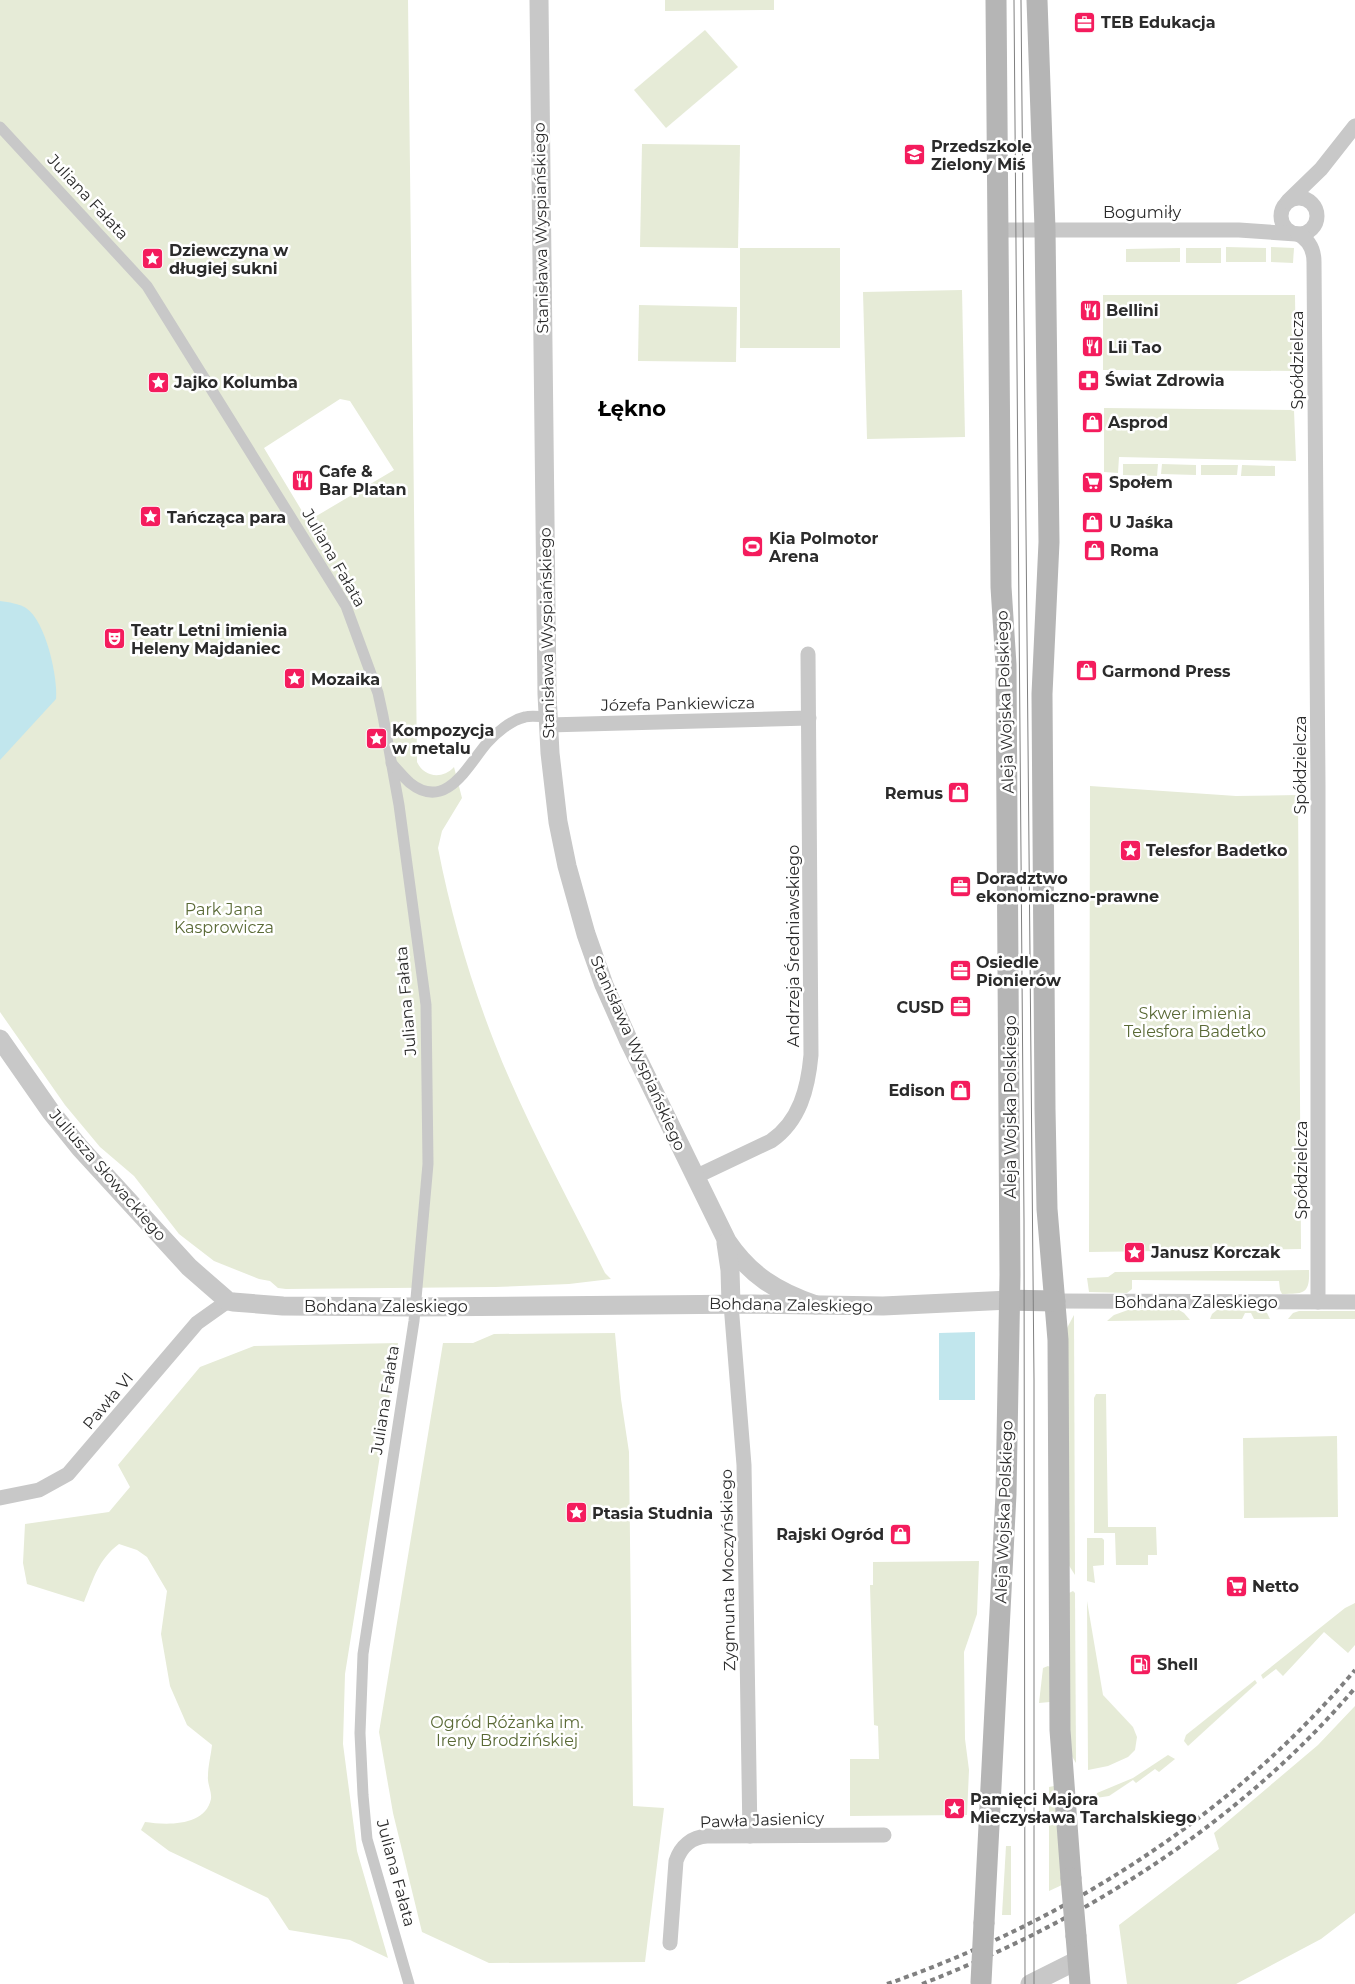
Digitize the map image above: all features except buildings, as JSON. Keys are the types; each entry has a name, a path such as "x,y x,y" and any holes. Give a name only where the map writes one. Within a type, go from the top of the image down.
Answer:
{"main road":[{"name":"Aleja Wojska Polskiego","path":"981,1983 1006,1494 1010,1300 1006,665 1001,587 996,0"},
{"name":"Aleja Wojska Polskiego","path":"1037,0 1045,229 1049,542 1042,694 1044,1109 1047,1209 1055,1301 1059,1406 1060,1722 1079,1972"},
{"name":"Bohdana Zaleskiego","path":"1010,1300 1055,1301"}],"street":[{"name":"Stanisława Wyspiańskiego","path":"539,0 548,721 551,761 562,844 586,934 613,1006 722,1232 738,1257 761,1280 790,1296 816,1305"},
{"name":"Bogumiły","path":"1238,230 1273,220 1321,168 1355,126"},
{"name":"Juliana Fałata","path":"0,127 147,286 314,552 349,614 378,693 399,805 426,1014 428,1164 415,1307 362,1654 360,1697 362,1795 367,1840 409,1984"},
{"name":"Bogumiły","path":"1317,214 1315,185 1321,168"},
{"path":"1293,198 1305,199 1312,203 1317,214 1313,227 1307,233 1297,234 1284,227 1281,222 1284,206 1293,198"},
{"path":"998,230 1045,229"},
{"name":"Bogumiły","path":"1045,229 1238,230 1297,234"},
{"name":"Spółdzielcza","path":"1297,234 1307,241 1311,248 1314,262 1318,786 1318,1302"},
{"name":"Andrzeja Średniawskiego","path":"695,1177 780,1134 797,1111 807,1086 811,1055 808,654"},
{"path":"390,762 410,783 423,790 433,791 450,788 465,775 486,744 498,732 524,717 548,721"},
{"name":"Józefa Pankiewicza","path":"548,721 809,718"},
{"name":"Juliusza Słowackiego","path":"0,1039 51,1112 80,1148 189,1266 228,1301"},
{"name":"Stanisława Wyspiańskiego","path":"722,1232 729,1261 731,1304"},
{"name":"Bohdana Zaleskiego","path":"228,1301 283,1306 415,1307 731,1304 890,1306 1010,1300"},
{"name":"Pawła VI","path":"0,1498 40,1490 68,1474 197,1323 228,1301"},
{"name":"Bohdana Zaleskiego","path":"1055,1301 1355,1302"},
{"name":"Zygmunta Moczyńskiego","path":"731,1304 744,1465 750,1836"},
{"name":"Pawła Jasienicy","path":"670,1943 676,1864 682,1849 692,1840 701,1836 884,1835"},
{"path":"1030,1984 1079,1972"}],"green space":[{"name":"Park Jana Kasprowicza","path":"0,0 408,0 417,762 424,771 434,775 444,774 454,767 462,798 442,831 438,848 455,923 469,972 495,1044 520,1103 605,1273 611,1279 569,1284 495,1287 286,1289 278,1288 270,1281 259,1279 214,1261 179,1234 134,1176 100,1147 65,1105 0,1012","holes":["340,399 350,401 394,470 308,521 264,448"]},
{"path":"665,0 774,0 774,10 665,11"},
{"path":"705,30 738,67 666,128 634,90"},
{"path":"642,144 740,145 738,248 640,247"},
{"path":"1226,247 1266,248 1266,262 1226,262"},
{"path":"1271,247 1294,248 1293,263 1271,262"},
{"path":"740,248 840,248 840,348 740,348"},
{"path":"1180,248 1180,262 1126,262 1126,249"},
{"path":"1186,248 1221,248 1221,263 1186,263"},
{"path":"962,290 965,437 867,439 863,292"},
{"path":"1103,295 1295,295 1296,371 1103,370"},
{"path":"639,305 737,307 736,362 638,361"},
{"path":"1104,408 1294,410 1296,461 1119,457 1118,473 1104,472"},
{"path":"1123,464 1158,464 1157,476 1123,475"},
{"path":"1162,464 1196,465 1196,475 1161,474"},
{"path":"1201,465 1238,465 1237,475 1201,475"},
{"path":"1242,465 1275,466 1275,476 1241,476"},
{"name":"Skwer imienia Telesfora Badetko","path":"1090,786 1236,796 1298,795 1301,1249 1089,1252"},
{"path":"1309,1270 1307,1288 1300,1293 1290,1294 1282,1294 1279,1281 1132,1280 1132,1289 1127,1293 1089,1292 1087,1278 1108,1277 1115,1272"},
{"path":"1128,1310 1179,1310 1190,1320 1107,1321 1114,1315"},
{"path":"1217,1310 1263,1311 1267,1313 1270,1319 1254,1319 1251,1313 1245,1313 1242,1319 1210,1319"},
{"path":"1299,1311 1355,1311 1355,1319 1288,1319 1293,1313"},
{"path":"1074,1315 1075,1575 1068,1564 1067,1328"},
{"name":"Ogród Różanka im. Ireny Brodzińskiej","path":"615,1333 621,1399 629,1452 633,1806 664,1808 645,1962 489,1963 422,1932 393,1813 379,1732 443,1343 473,1343 494,1334"},
{"path":"398,1343 345,1674 343,1744 357,1851 388,1958 350,1940 289,1930 268,1898 169,1851 141,1830 145,1822 163,1824 193,1819 201,1815 211,1799 208,1768 212,1745 187,1725 170,1686 161,1634 167,1591 147,1557 137,1550 119,1544 101,1563 84,1602 27,1584 23,1563 25,1524 109,1512 130,1487 118,1465 200,1367 254,1346"},
{"path":"1096,1394 1106,1394 1108,1527 1156,1527 1157,1555 1148,1555 1148,1565 1116,1565 1115,1533 1094,1533 1094,1398"},
{"path":"1337,1436 1338,1517 1244,1518 1243,1438"},
{"path":"1087,1538 1102,1538 1104,1540 1104,1565 1093,1566 1095,1583 1087,1581"},
{"path":"979,1561 977,1614 964,1652 965,1739 969,1770 967,1815 850,1816 850,1759 879,1759 878,1726 874,1725 870,1585 873,1585 873,1562"},
{"path":"1073,1591 1075,1593 1076,1763 1070,1753 1069,1593"},
{"path":"1087,1601 1103,1695 1133,1727 1137,1737 1135,1750 1128,1757 1108,1766 1088,1770"},
{"path":"1355,1603 1355,1645 1348,1653 1324,1632 1283,1676 1276,1669 1263,1679 1261,1675 1345,1608"},
{"path":"1050,1667 1050,1702 1039,1703 1043,1668"},
{"path":"1255,1680 1257,1683 1188,1746 1184,1741 1186,1735"},
{"path":"1355,1706 1355,1913 1321,1939 1236,1984 1127,1984 1119,1925 1219,1849 1214,1833 1318,1745"},
{"path":"1168,1755 1175,1759 1159,1772 1155,1769 1136,1783 1133,1780 1109,1796 1096,1798 1097,1793 1133,1778"},
{"path":"1054,1786 1062,1885 1049,1891 1049,1787"},
{"path":"1006,1846 1011,1846 1011,1915 1002,1915"}],"water":[{"path":"0,601 14,603 26,608 39,625 45,637 53,664 56,699 0,760"},
{"path":"975,1332 975,1400 939,1400 939,1333"}],"tram line":[{"path":"1014,0 1024,1221 1025,1984"},
{"path":"1021,0 1034,1380 1034,1984"}],"railway":[{"path":"887,1984 953,1959 1018,1929 1081,1896 1142,1858 1200,1817 1255,1772 1307,1723 1355,1670"},
{"path":"922,1984 1043,1930 1101,1898 1157,1863 1211,1824 1262,1782 1310,1737 1355,1688"}],"place":[{"name":"TEB Edukacja","path":"1085,22"},
{"name":"Przedszkole Zielony Miś","path":"915,155"},
{"name":"Dziewczyna w długiej sukni","path":"153,259"},
{"name":"Bellini","path":"1090,310"},
{"name":"Lii Tao","path":"1092,347"},
{"name":"Świat Zdrowia","path":"1089,380"},
{"name":"Jajko Kolumba","path":"158,382"},
{"name":"Asprod","path":"1092,422"},
{"name":"Cafe & Bar Platan","path":"303,480"},
{"name":"Społem","path":"1093,482"},
{"name":"Tańcząca para","path":"151,517"},
{"name":"U Jaśka","path":"1093,522"},
{"name":"Kia Polmotor Arena","path":"753,547"},
{"name":"Roma","path":"1094,550"},
{"name":"Teatr Letni imienia Heleny Majdaniec","path":"115,639"},
{"name":"Garmond Press","path":"1086,671"},
{"name":"Mozaika","path":"295,679"},
{"name":"Kompozycja w metalu","path":"376,739"},
{"name":"Remus","path":"959,793"},
{"name":"Telesfor Badetko","path":"1130,850"},
{"name":"Doradztwo ekonomiczno-prawne","path":"960,887"},
{"name":"Osiedle Pionierów","path":"960,971"},
{"name":"CUSD","path":"960,1007"},
{"name":"Edison","path":"961,1090"},
{"name":"Janusz Korczak","path":"1135,1252"},
{"name":"Ptasia Studnia","path":"576,1513"},
{"name":"Rajski Ogród","path":"900,1534"},
{"name":"Netto","path":"1236,1586"},
{"name":"Shell","path":"1141,1664"},
{"name":"Pamięci Majora Mieczysława Tarchalskiego","path":"954,1808"}],"district":[{"name":"Łękno","path":"632,408"}]}
